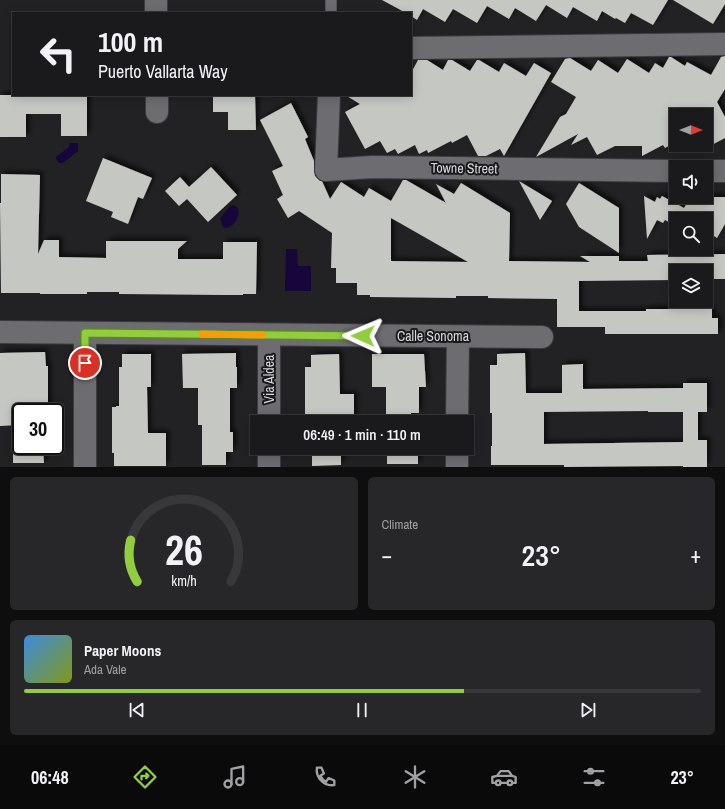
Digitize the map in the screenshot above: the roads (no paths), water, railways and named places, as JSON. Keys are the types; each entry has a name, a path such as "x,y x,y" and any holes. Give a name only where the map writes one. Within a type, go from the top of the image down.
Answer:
{"street":[{"path":"156,0 156,12"},
{"path":"412,48 725,44"},
{"name":"Towne Street","path":"329,96 326,170 372,167 669,171"},
{"path":"713,171 725,171"},
{"name":"Calle Sonoma","path":"0,332 542,337"},
{"path":"85,333 85,467"},
{"name":"Via Aldea","path":"268,335 268,415"},
{"path":"457,415 458,337"},
{"path":"269,455 269,467"},
{"path":"457,455 457,467"}],"lane":[{"path":"331,0 331,12"}]}
